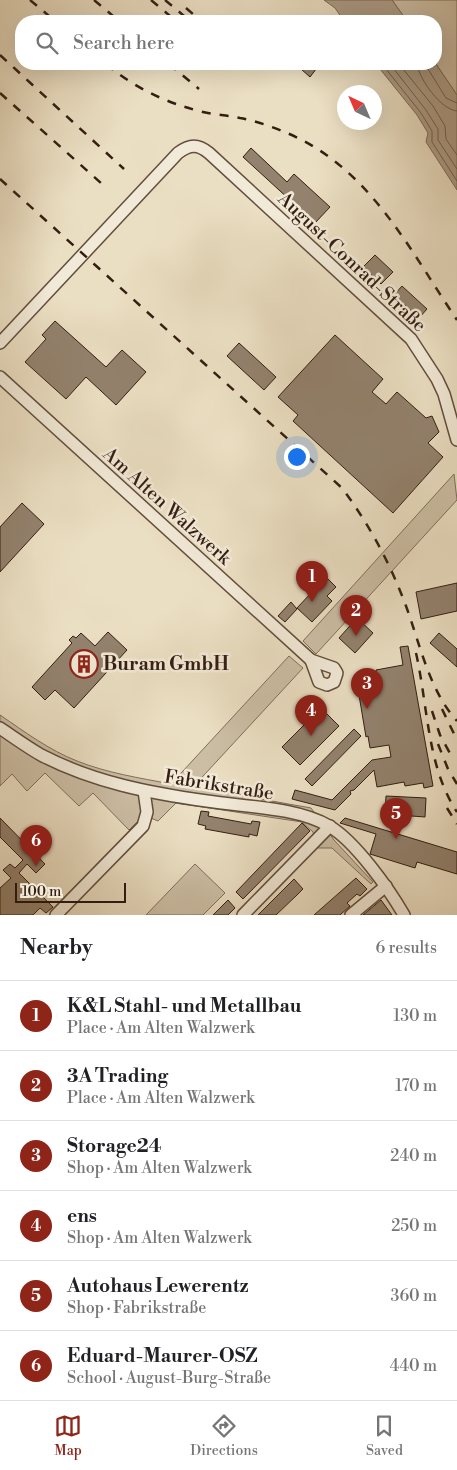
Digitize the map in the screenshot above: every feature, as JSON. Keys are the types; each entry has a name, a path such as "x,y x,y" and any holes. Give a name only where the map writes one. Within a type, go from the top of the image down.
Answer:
{"street":[{"name":"August-Conrad-Straße","path":"0,343 178,153 186,147 195,146 209,153 410,338 434,373 444,394 457,440"},
{"name":"Am Alten Walzwerk","path":"0,377 311,660"},
{"name":"Fabrikstraße","path":"0,728 39,754 68,768 100,780 144,791 303,815 330,826 345,839 386,886 404,915"},
{"path":"57,915 143,826 147,812 144,791"},
{"path":"243,915 330,826"},
{"path":"351,915 386,886"}],"shaded area":[{"path":"392,0 457,0 457,95 440,70 442,70 442,15 403,15"},
{"path":"454,474 457,500 316,654 303,641"},
{"path":"289,656 303,668 193,787 311,808 334,840 373,882 371,884 332,848 318,848 313,832 302,822 176,803 158,821 144,815 129,830 93,793 79,806 45,773 27,791 12,774 0,786 0,715 67,757 112,772 171,784"},
{"path":"195,864 225,893 203,915 146,915"}],"water":[{"path":"324,0 392,0 403,15 340,15 335,8"},
{"path":"381,70 440,70 457,95 457,190 426,142 428,133 417,115"}],"building":[{"path":"302,70 315,70 310,77"},
{"path":"251,148 287,182 294,174 330,207 315,223 243,157"},
{"path":"375,255 393,272 381,284 363,267"},
{"path":"402,286 427,309 419,318 394,295"},
{"path":"55,321 106,367 122,350 146,372 116,405 86,377 66,399 25,362 46,339 42,335"},
{"path":"335,335 383,379 372,392 386,404 397,392 426,418 432,416 439,432 428,443 443,457 393,513 293,421 298,415 278,397"},
{"path":"239,343 276,377 264,390 227,356"},
{"path":"22,503 44,524 0,572 0,527"},
{"path":"326,577 336,587 327,596 332,601 312,622 297,608"},
{"path":"457,583 457,611 421,619 416,592"},
{"path":"291,602 297,609 285,622 278,616"},
{"path":"357,618 373,633 355,653 339,638"},
{"name":"Buram GmbH","path":"108,632 127,650 74,708 55,690 45,700 32,687 72,643 69,640 73,636 76,638 81,633 95,646"},
{"path":"439,633 457,649 457,667 430,643"},
{"path":"408,646 433,786 424,788 423,783 405,786 404,782 377,787 374,770 354,790 350,791 351,794 335,810 292,799 295,790 332,800 372,760 391,757 389,745 370,748 368,736 366,737 356,677 376,673 376,670 403,665 400,647"},
{"path":"321,708 339,726 300,765 282,747"},
{"path":"354,729 361,736 312,786 305,779"},
{"path":"386,796 426,798 425,817 385,814"},
{"path":"201,811 209,812 208,816 251,824 252,821 260,822 257,836 249,834 249,837 205,829 206,826 198,824"},
{"path":"0,818 45,864 36,873 27,864 19,873 53,907 46,913 40,908 33,915 0,915 0,888 11,878 3,870 10,864 15,868 23,860 0,837"},
{"path":"345,818 457,852 457,874 417,862 415,868 370,854 376,834 340,823"},
{"path":"302,823 310,831 243,899 236,892"},
{"path":"356,878 367,889 360,896 357,894 347,903 350,906 340,915 314,915"},
{"path":"294,879 303,889 276,915 258,915"},
{"path":"228,900 235,908 228,915 213,915"},
{"path":"381,900 392,915 363,915"}],"railway":[{"path":"30,0 48,15"},
{"path":"94,0 112,15"},
{"path":"151,0 169,15"},
{"path":"165,0 183,15"},
{"path":"186,8 194,15"},
{"path":"0,55 15,69"},
{"path":"16,70 124,169"},
{"path":"113,70 152,94 176,104 203,112 264,124 316,148 342,167 365,189 385,213 457,320"},
{"path":"176,70 199,89"},
{"path":"0,93 101,183"},
{"path":"0,179 342,488 370,530 386,559 406,606 432,681 447,709 457,721"},
{"path":"416,653 434,756 447,794 457,812"},
{"path":"442,709 457,740"},
{"path":"432,711 440,735 452,757"},
{"path":"438,744 448,769 457,784"},
{"path":"447,808 457,824"}],"place":[{"name":"K&L Stahl- und Metallbau","path":"312,602"},
{"name":"3A Trading","path":"356,636"},
{"name":"Buram GmbH","path":"84,664"},
{"name":"Storage24","path":"367,709"},
{"name":"ens","path":"311,736"},
{"name":"Autohaus Lewerentz","path":"396,839"},
{"name":"Eduard-Maurer-OSZ","path":"36,866"}]}
